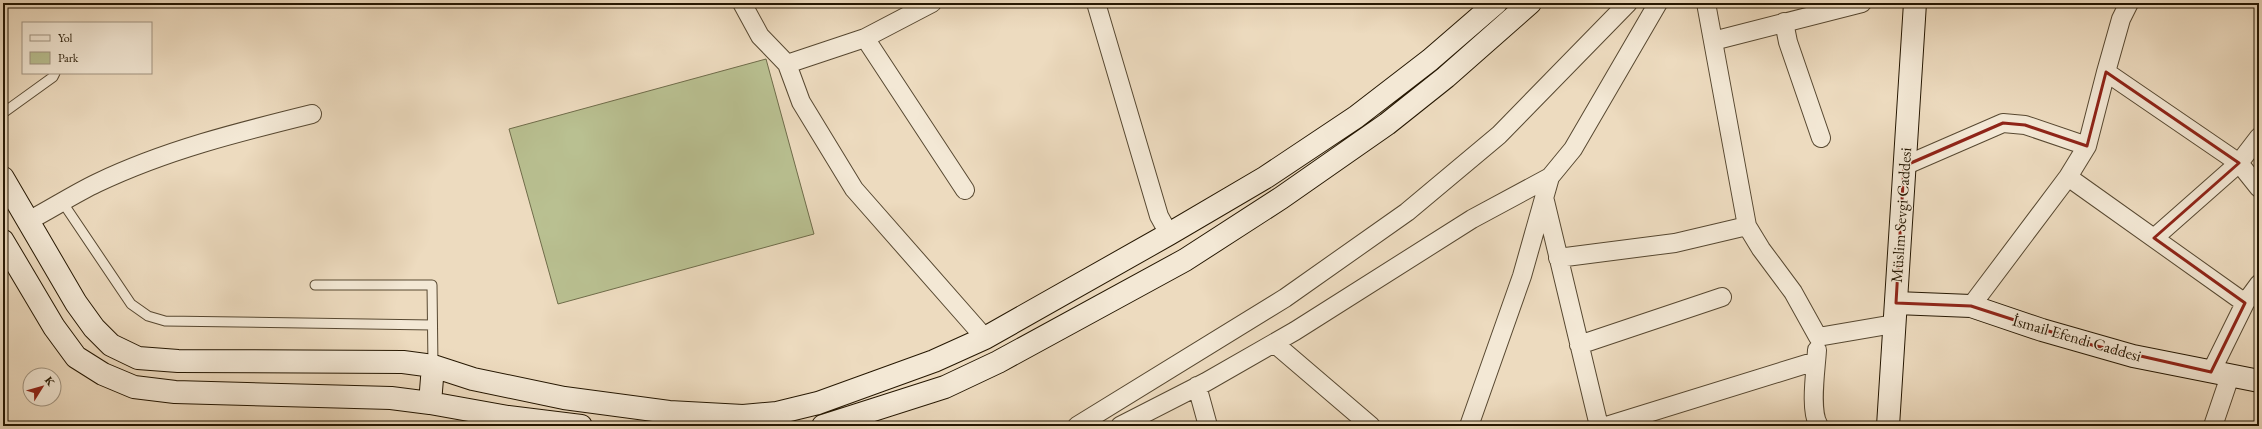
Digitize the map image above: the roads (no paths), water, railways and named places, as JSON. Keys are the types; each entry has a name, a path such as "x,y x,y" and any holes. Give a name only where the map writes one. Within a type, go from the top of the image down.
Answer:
{"street":[{"path":"742,3 760,36 787,64 801,102 854,189 985,338 998,362"},
{"path":"787,64 865,38 932,3"},
{"path":"1096,3 1160,216 1169,234"},
{"path":"3,178 76,303 94,328 111,345 138,358 178,361 403,362 434,366 473,379 564,398 669,412 743,416 777,413 818,403 934,361 985,338 1169,234 1266,177 1356,117 1430,60 1496,3"},
{"path":"823,426 945,387 998,362 1185,260 1281,198 1410,105 1446,77 1530,3"},
{"path":"1077,426 1285,298 1407,212 1499,135 1628,3"},
{"path":"1120,426 1197,386 1274,343 1472,219 1550,176 1572,149 1658,3"},
{"path":"1706,3 1747,226 1761,249 1793,292 1818,337 1815,413 1816,421 1819,426"},
{"path":"1713,41 1862,3"},
{"name":"Müslim Sevgi Caddesi","path":"1888,426 1915,3"},
{"path":"1971,306 2068,177 2088,146 2106,72 2122,19 2129,3"},
{"path":"1784,22 1788,42 1821,138"},
{"path":"865,38 965,190"},
{"path":"2106,72 2239,163 2259,188"},
{"path":"28,221 63,203 96,183 157,158 232,134 312,114"},
{"path":"1904,166 2003,122 2025,125 2088,146"},
{"path":"2154,238 2239,163 2259,137"},
{"path":"1468,426 1522,276 1550,176"},
{"path":"2068,177 2245,303"},
{"path":"1544,198 1599,426"},
{"path":"1558,258 1675,243 1747,226"},
{"path":"3,241 54,327 76,357 103,374 134,387 175,392 390,398 430,403 508,422 581,426"},
{"path":"2213,426 2220,374 2245,303 2259,284"},
{"path":"1579,345 1722,297"},
{"name":"İsmail Efendi Caddesi","path":"1895,314 1971,306 2092,345 2220,374 2259,381"},
{"path":"1818,337 1895,314"},
{"path":"1274,343 1371,426"},
{"path":"1606,426 1816,361"},
{"path":"430,403 434,366"},
{"path":"1197,386 1208,426"}],"lane":[{"path":"3,113 53,77 54,74"},
{"path":"63,203 124,296 140,312 156,319 165,321 432,325"},
{"path":"315,285 432,285 434,366"}]}
